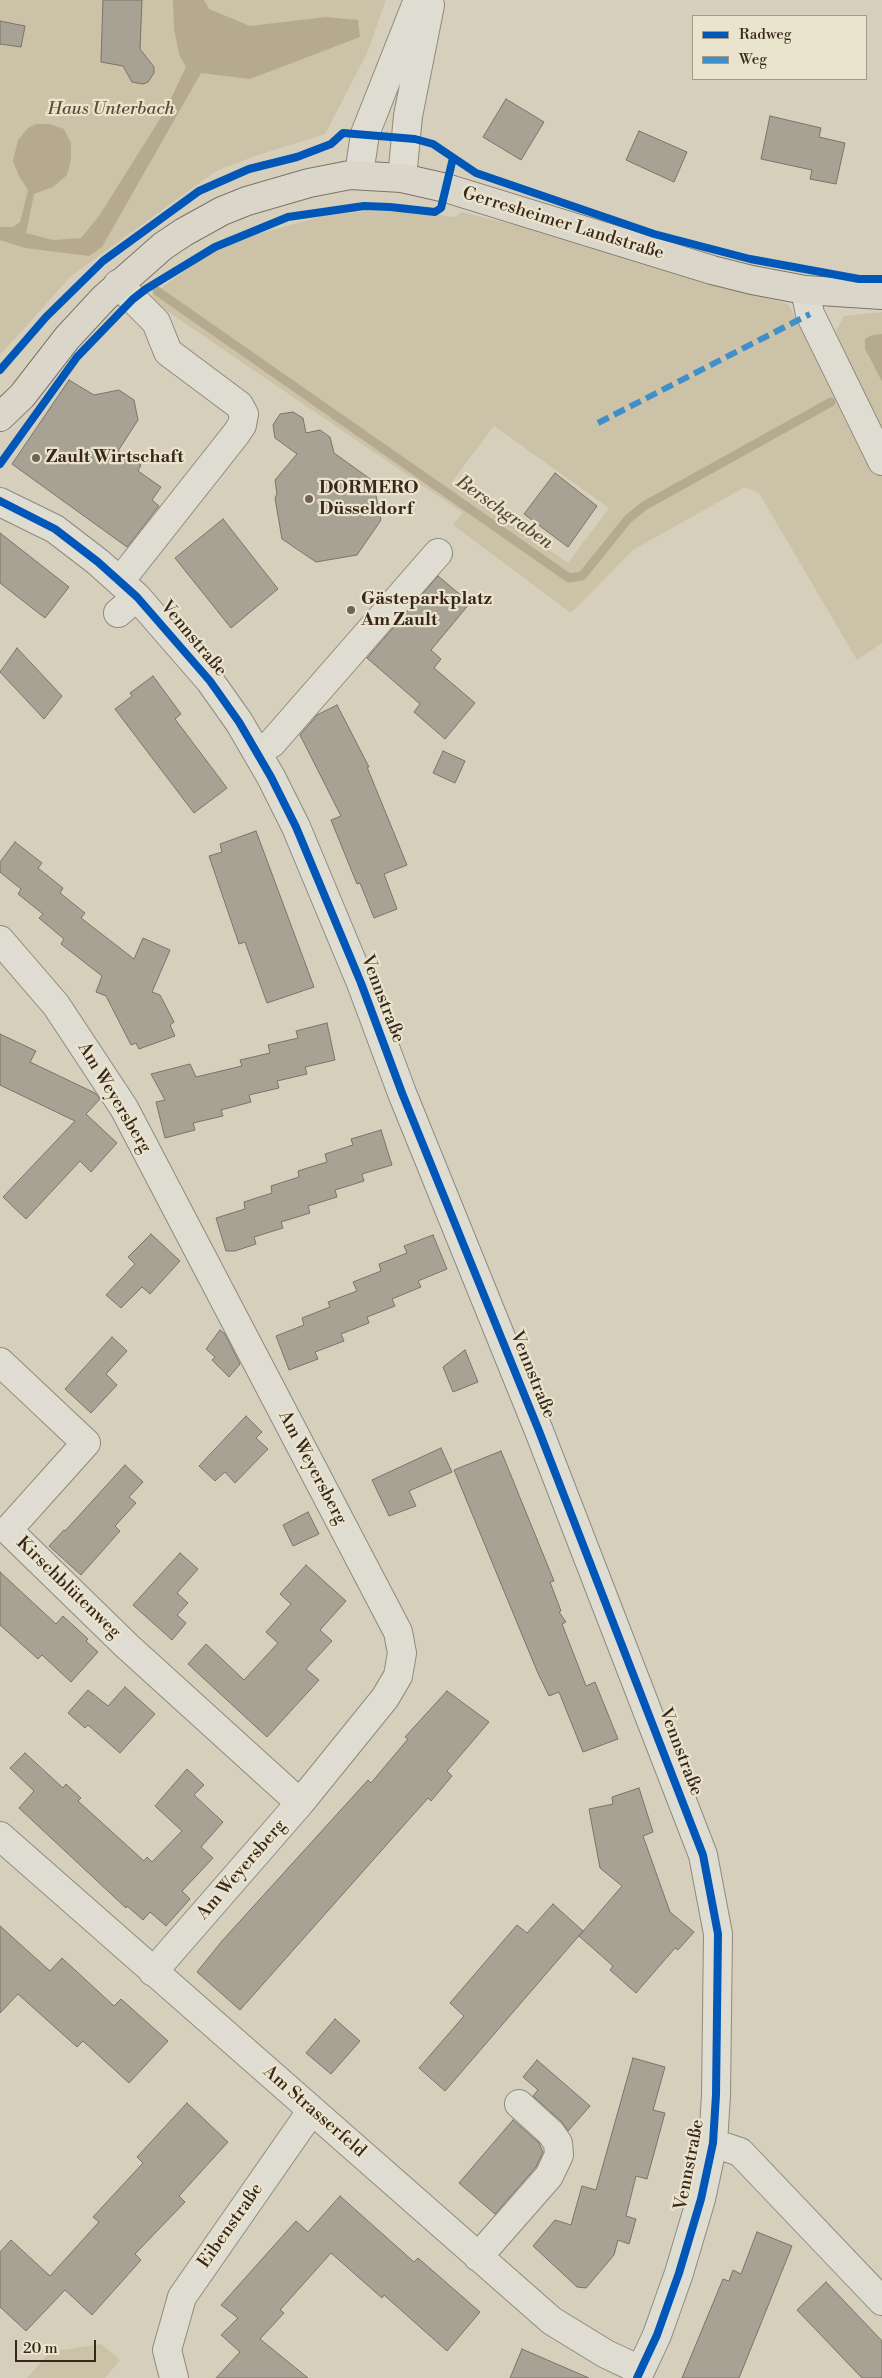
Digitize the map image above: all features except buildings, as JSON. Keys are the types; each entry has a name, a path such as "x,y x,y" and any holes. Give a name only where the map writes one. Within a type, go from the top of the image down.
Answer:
{"main road":[{"name":"Gerresheimer Landstraße","path":"0,417 22,396 67,338 118,284 163,246 222,211 247,201 309,183 359,174 402,178 472,196 712,270 805,290 882,295"}],"street":[{"path":"359,174 365,134 418,0"},
{"path":"402,178 408,116 431,0"},
{"path":"118,284 156,322 168,352 239,405 244,414 242,425 125,597"},
{"path":"805,290 810,314 882,460"},
{"name":"Vennstraße","path":"1,498 54,529 210,681 258,752 296,827 361,983 402,1093 539,1432 703,1855 718,1934 716,2095 713,2143 701,2199 679,2274 657,2335 639,2374"},
{"path":"258,752 272,743 438,553"},
{"name":"Am Weyersberg","path":"0,940 56,1005 124,1108 398,1632 402,1653 398,1676 385,1698 300,1803 153,1972"},
{"name":"Kirschblütenweg","path":"0,1362 86,1443 8,1530 127,1646 300,1803"},
{"name":"Am Strasserfeld","path":"3,1845 312,2110 552,2322 639,2374"},
{"path":"478,2258 549,2176 559,2155 558,2143 551,2133 519,2104"},
{"name":"Eibenstraße","path":"174,2378 166,2350 182,2297 312,2110"},
{"name":"Vennstraße","path":"713,2143 740,2152 882,2301"}],"green space":[{"name":"Haus Unterbach","path":"0,0 386,0 367,53 325,134 258,155 216,171 71,276 0,355"},
{"path":"365,211 409,212 456,217 461,212 558,235 788,304 882,477 882,643 857,660 759,493 745,487 633,550 571,613 453,525 463,513 148,298 201,259 236,240 327,215","holes":["494,426 609,508 568,563 451,483"]},
{"path":"882,312 882,334 872,335 868,356 882,382 882,430 844,358 836,331 844,316"},
{"path":"101,2344 120,2360 105,2378 27,2378 50,2352"}],"shaded area":[{"path":"173,0 204,0 209,9 250,26 326,17 358,20 360,37 250,79 201,73 102,247 89,256 25,248 0,240 0,227 13,227 20,222 28,190 19,176 13,161 18,140 28,128 36,124 49,124 64,129 71,143 71,159 67,175 53,187 34,194 26,233 53,240 81,238 99,216 165,111 186,67 179,54 174,29"},
{"path":"882,334 882,382 865,349 865,339 872,335"}],"waterway":[{"name":"Berschgraben","path":"157,291 569,578 582,576 628,519 644,506 831,402"}],"marked path":[{"path":"598,423 810,314"}],"cycle path":[{"path":"0,370 46,317 103,261 199,191 249,169 297,157 331,144 343,133 415,139 433,144 476,173 654,234 750,259 859,279 882,279"},
{"path":"0,464 77,357 133,299 146,289 215,247 288,217 364,206 435,212 441,208 453,158"},
{"path":"0,501 55,529 98,562 137,597 210,681 239,722 271,777 296,827 361,983 402,1093 539,1431 703,1855 718,1934 716,2095 713,2143 701,2199 679,2273 657,2335 637,2378"}],"place":[{"name":"Zault Wirtschaft","path":"36,458"},
{"name":"DORMERO Düsseldorf","path":"309,499"},
{"name":"Gästeparkplatz Am Zault","path":"351,610"}]}
